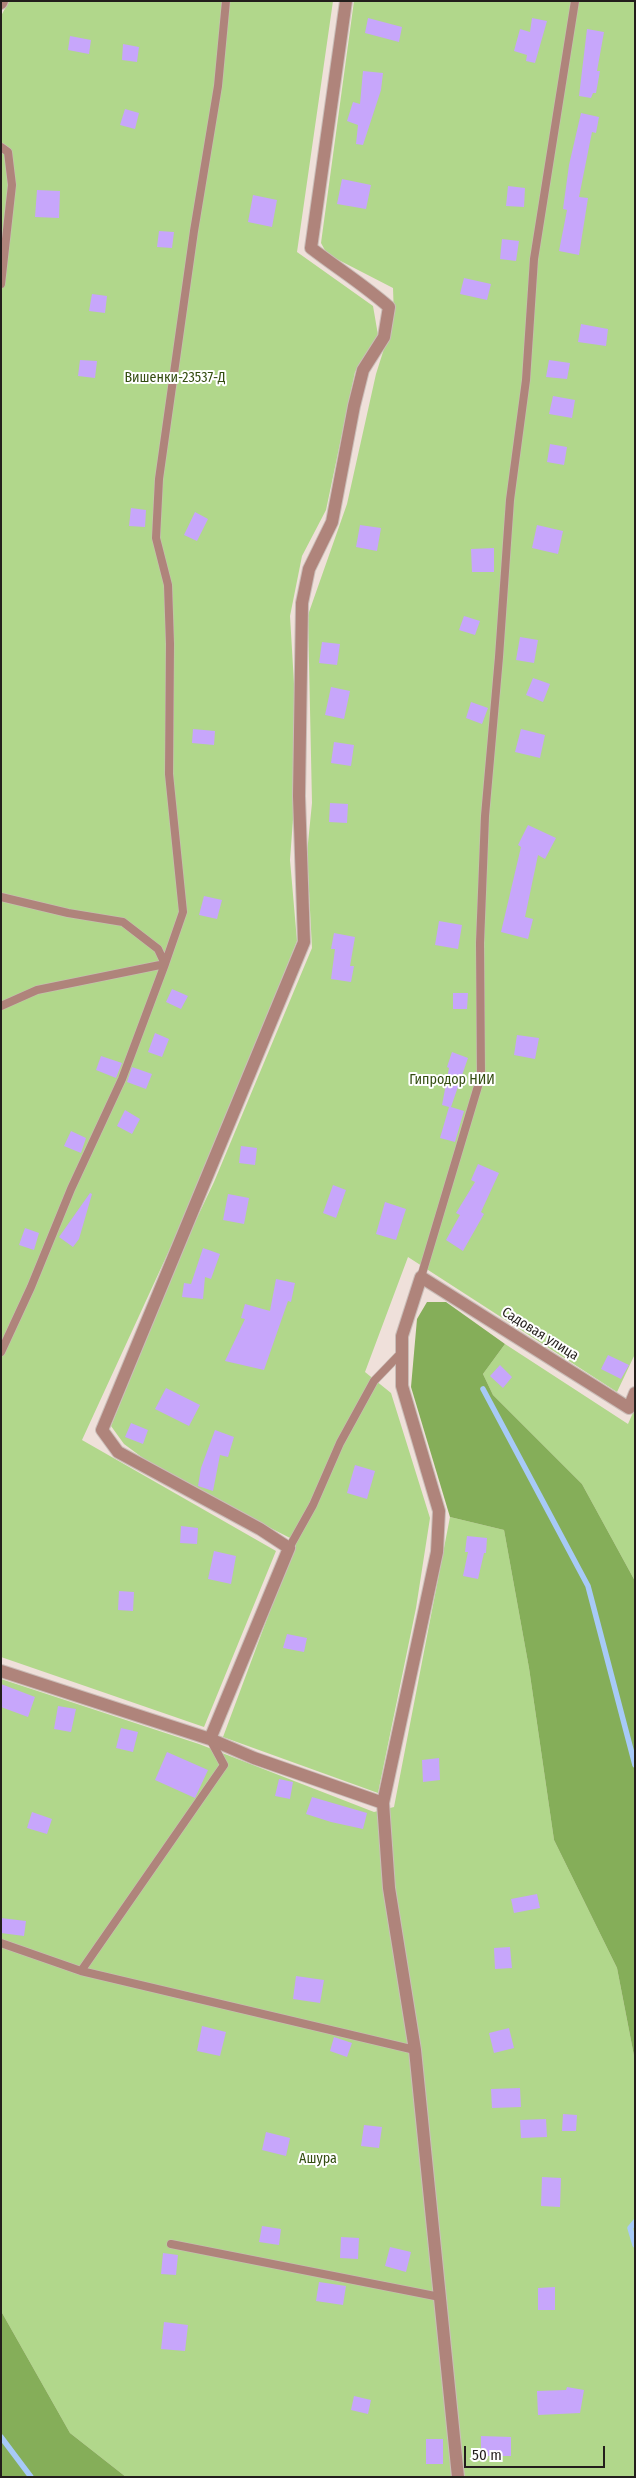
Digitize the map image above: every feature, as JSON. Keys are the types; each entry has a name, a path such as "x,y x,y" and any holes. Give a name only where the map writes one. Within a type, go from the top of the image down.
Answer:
{"street":[{"path":"210,1739 289,1548 260,1529 118,1452 102,1430 304,942 299,796 302,603 309,569 332,522 354,406 364,370 384,338 389,307 364,284 344,273 311,248 346,1"},
{"path":"421,1277 402,1336 402,1386 439,1511 438,1544 383,1803 389,1888 415,2050 458,2477"},
{"name":"Садовая улица","path":"421,1277 632,1410 635,1393"},
{"path":"1,1671 210,1739 254,1758 383,1803"}],"lane":[{"path":"1,1352 31,1288 71,1189 122,1079 183,912 169,774 171,724 168,585 156,538 159,479 192,240 218,86 226,1"},
{"path":"421,1277 481,1076 480,943 485,826 500,657 510,500 526,380 534,259 575,1"},
{"path":"1,147 8,152 12,185 1,284"},
{"path":"1,897 68,913 123,922 158,949 165,964"},
{"path":"1,1006 37,990 165,964"},
{"path":"289,1548 314,1504 340,1443 374,1381 402,1352"},
{"path":"81,1971 224,1765 210,1739"},
{"path":"1,1943 81,1971 415,2050"},
{"path":"171,2244 440,2297"}],"green space":[{"name":"Вишенки-23537-Д","path":"9,1 333,1 297,252 373,306 378,335 355,372 326,510 302,556 290,616 298,751 290,860 297,941 201,1181 82,1440 276,1551 204,1727 1,1657 1,16"},
{"name":"Гипродор НИИ","path":"354,1 635,1 635,1354 617,1392 408,1257 365,1372 391,1393 430,1518 416,1608 378,1793 223,1737 296,1541 166,1475 124,1444 111,1426 187,1239 214,1182 312,948 307,853 312,803 308,615 347,504 376,374 394,317 393,288 327,254 321,243"},
{"path":"427,1302 446,1302 505,1344 483,1374 493,1395 582,1484 635,1581 635,2061 617,1968 554,1840 529,1668 504,1530 450,1517 411,1387 417,1319"},
{"path":"505,1344 628,1424 635,1408 635,1581 582,1484 493,1395 483,1374"},
{"name":"Ашура","path":"450,1517 504,1530 529,1668 554,1840 617,1968 635,2061 635,2477 126,2477 70,2433 1,2311 1,1679 199,1744 374,1812 394,1807"},
{"path":"1,2311 70,2433 126,2477 1,2477"}],"building":[{"path":"368,18 402,27 399,42 365,33"},
{"path":"532,18 547,21 535,63 526,61 527,55 514,51 520,29 530,32"},
{"path":"587,29 604,32 597,71 600,71 596,93 593,93 591,98 579,96"},
{"path":"70,36 91,40 89,54 68,50"},
{"path":"123,44 139,47 137,62 122,60"},
{"path":"363,71 383,73 381,90 363,145 356,144 358,125 347,121 353,102 360,104"},
{"path":"125,109 139,113 135,129 120,125"},
{"path":"581,113 599,117 596,133 592,132 579,197 588,198 579,255 559,251 567,210 563,209 569,165"},
{"path":"342,179 371,185 366,209 337,204"},
{"path":"508,186 525,188 524,207 506,206"},
{"path":"37,190 60,191 59,218 35,217"},
{"path":"253,195 277,200 272,227 248,222"},
{"path":"159,231 174,232 172,248 157,247"},
{"path":"502,239 519,241 516,261 500,259"},
{"path":"464,278 491,284 487,300 460,294"},
{"path":"92,294 107,296 105,313 89,311"},
{"path":"581,324 608,329 606,346 578,342"},
{"path":"80,360 97,361 95,378 78,376"},
{"path":"549,360 570,363 567,379 546,377"},
{"path":"553,396 575,400 572,418 549,414"},
{"path":"550,444 567,447 564,465 547,462"},
{"path":"131,508 146,510 145,527 129,526"},
{"path":"195,512 208,519 197,541 184,535"},
{"path":"360,525 381,528 377,551 356,547"},
{"path":"537,525 563,531 558,554 532,548"},
{"path":"494,548 494,572 472,572 471,549"},
{"path":"464,616 480,621 475,635 459,630"},
{"path":"520,637 538,640 534,663 516,660"},
{"path":"322,642 340,644 337,665 319,663"},
{"path":"533,678 550,684 543,702 526,695"},
{"path":"331,687 350,691 344,719 325,715"},
{"path":"471,702 488,708 482,724 466,718"},
{"path":"193,729 215,731 214,745 192,743"},
{"path":"521,729 545,735 540,758 515,752"},
{"path":"334,742 354,745 351,766 331,763"},
{"path":"330,803 348,804 347,823 329,822"},
{"path":"528,825 556,838 545,859 538,855 525,917 533,919 528,939 501,932 521,847 518,845"},
{"path":"204,896 222,900 217,919 199,915"},
{"path":"439,921 462,925 458,949 435,945"},
{"path":"334,933 355,937 350,966 354,966 351,982 331,979 335,949 331,949"},
{"path":"172,989 188,996 181,1009 166,1002"},
{"path":"453,993 468,993 467,1009 453,1009"},
{"path":"155,1033 169,1039 162,1057 148,1052"},
{"path":"517,1035 539,1038 535,1059 514,1055"},
{"path":"452,1052 468,1058 451,1107 464,1111 455,1142 440,1138 449,1107 442,1105 449,1068 447,1067"},
{"path":"101,1056 122,1063 116,1078 96,1070"},
{"path":"132,1067 152,1074 146,1089 127,1082"},
{"path":"125,1110 140,1119 132,1134 117,1126"},
{"path":"71,1131 86,1138 81,1153 64,1146"},
{"path":"241,1146 257,1148 255,1165 239,1163"},
{"path":"478,1164 499,1173 481,1212 484,1214 463,1251 446,1240 460,1215 456,1213 475,1182 471,1180"},
{"path":"333,1185 346,1190 336,1218 323,1213"},
{"path":"90,1193 92,1194 79,1239 73,1247 59,1237"},
{"path":"228,1194 249,1198 244,1224 223,1220"},
{"path":"385,1202 406,1209 396,1240 376,1234"},
{"path":"25,1228 39,1233 34,1250 19,1245"},
{"path":"203,1248 220,1254 211,1279 205,1277 203,1299 182,1297 184,1283 191,1284"},
{"path":"276,1279 295,1283 291,1302 288,1301 264,1370 225,1361 245,1319 241,1318 245,1304 270,1311"},
{"path":"608,1355 629,1365 621,1379 601,1369"},
{"path":"500,1365 512,1377 503,1388 490,1376"},
{"path":"166,1388 200,1405 189,1426 155,1409"},
{"path":"131,1423 148,1430 143,1444 125,1437"},
{"path":"215,1430 234,1437 228,1457 220,1455 213,1491 198,1486 201,1468"},
{"path":"355,1465 375,1471 367,1499 347,1493"},
{"path":"181,1526 198,1528 197,1544 180,1543"},
{"path":"467,1536 487,1538 486,1553 484,1553 478,1579 463,1576 468,1552 465,1552"},
{"path":"214,1551 236,1556 231,1584 208,1579"},
{"path":"119,1591 134,1592 133,1611 118,1610"},
{"path":"287,1634 307,1638 304,1652 283,1648"},
{"path":"1,1684 35,1697 28,1717 1,1707"},
{"path":"58,1706 76,1709 71,1732 54,1729"},
{"path":"121,1728 138,1732 133,1752 116,1748"},
{"path":"167,1752 208,1770 195,1798 155,1780"},
{"path":"439,1758 440,1780 423,1782 422,1760"},
{"path":"279,1779 293,1782 290,1799 275,1796"},
{"path":"312,1797 367,1813 363,1829 306,1814"},
{"path":"32,1812 52,1819 47,1834 27,1828"},
{"path":"537,1894 540,1908 514,1913 511,1899"},
{"path":"1,1918 26,1921 24,1936 1,1933"},
{"path":"510,1947 512,1968 495,1969 494,1948"},
{"path":"296,1976 324,1980 320,2003 293,1999"},
{"path":"202,2026 226,2032 220,2056 197,2051"},
{"path":"509,2028 514,2048 494,2053 489,2033"},
{"path":"334,2037 352,2043 347,2057 330,2051"},
{"path":"520,2088 521,2107 492,2108 491,2089"},
{"path":"563,2114 577,2115 576,2131 562,2131"},
{"path":"546,2119 547,2137 521,2138 520,2120"},
{"path":"364,2125 382,2127 379,2148 361,2146"},
{"path":"266,2132 290,2138 286,2156 262,2150"},
{"path":"542,2177 561,2178 560,2207 541,2206"},
{"path":"262,2226 281,2229 279,2245 259,2242"},
{"path":"341,2237 359,2238 358,2259 340,2258"},
{"path":"390,2247 411,2252 406,2272 385,2266"},
{"path":"163,2253 178,2255 176,2275 161,2274"},
{"path":"319,2282 346,2286 343,2305 316,2301"},
{"path":"555,2287 555,2310 538,2310 538,2288"},
{"path":"164,2322 188,2325 185,2351 161,2349"},
{"path":"567,2387 584,2390 580,2413 538,2415 537,2391 566,2390"},
{"path":"354,2396 371,2400 368,2414 351,2410"},
{"path":"481,2436 511,2437 511,2456 481,2456"},
{"path":"426,2439 443,2439 443,2464 426,2464"}],"waterway":[{"path":"483,1389 588,1586 635,1765"},
{"path":"635,2222 630,2228 635,2245"},
{"path":"1,2437 31,2477"}]}
